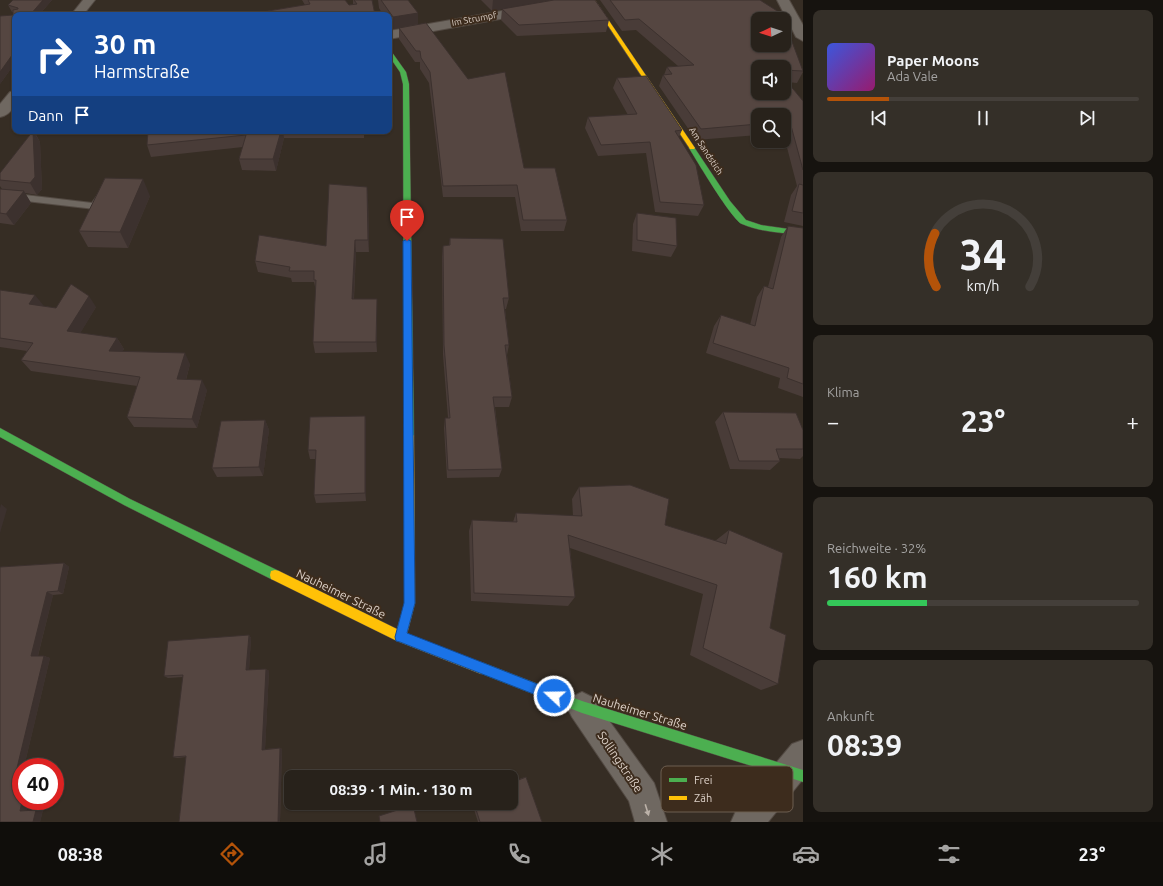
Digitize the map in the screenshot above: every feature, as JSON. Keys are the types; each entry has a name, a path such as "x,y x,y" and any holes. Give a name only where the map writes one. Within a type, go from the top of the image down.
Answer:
{"street":[{"path":"79,12 89,0"},
{"name":"Im Strumpf","path":"392,33 565,1 583,0"},
{"name":"Am Sandstich","path":"593,0 728,203 743,222 761,227 803,233"},
{"path":"783,0 803,37"},
{"path":"392,56 403,72 406,84 410,603 400,637"},
{"path":"0,113 12,100"},
{"name":"Nauheimer Straße","path":"0,432 127,502 400,637 582,707 792,766"},
{"name":"Sollingstraße","path":"582,707 643,794 651,822"},
{"path":"747,822 757,812"}],"lane":[{"path":"0,195 95,206 107,188"}],"building":[{"path":"13,0 43,0 33,12 13,12 13,10 18,8 8,5"},
{"path":"308,0 345,0 349,5 357,4 354,0 372,0 374,12 262,12 310,4"},
{"path":"381,0 408,0 418,13 393,17 392,12 389,12"},
{"path":"554,0 595,0 609,20 519,25 502,9"},
{"path":"610,0 760,0 779,12 751,12 751,52 791,52 791,39 803,71 791,70 791,60 751,60 751,100 791,100 791,86 803,101 803,170 791,126 791,108 751,108 751,125 701,129 663,75 672,74 667,67 694,65 639,19 625,20"},
{"path":"12,15 12,55 0,72 0,16"},
{"path":"426,23 468,79 505,72 524,168 555,168 567,220 523,220 517,185 443,186 430,72 421,58 420,51 416,51 399,28"},
{"path":"646,76 682,130 675,131 696,165 704,205 660,202 650,142 601,145 588,117 637,114 617,78"},
{"path":"31,134 33,134 35,177 30,183 0,180 0,173"},
{"path":"148,134 280,134 273,159 239,159 246,135 147,145"},
{"path":"105,178 143,179 120,232 79,231"},
{"path":"329,184 367,187 368,240 355,240 352,299 377,299 376,342 313,342 316,280 314,280 314,271 289,271 290,267 255,261 259,235 326,246"},
{"path":"799,184 803,185 803,213 792,211"},
{"path":"0,189 24,191 6,214 0,213"},
{"path":"637,213 676,218 677,246 637,240"},
{"path":"788,226 803,228 803,384 787,378 789,368 713,343 721,315 755,326 764,286 773,289"},
{"path":"450,238 503,239 509,298 503,298 509,345 505,345 512,397 493,397 502,469 448,470 445,418 450,418 444,345 443,246 450,245"},
{"path":"71,284 89,296 67,331 117,338 109,351 185,353 177,379 202,380 192,419 127,417 140,377 21,360 33,343 0,338 0,290 35,295 29,304 56,308"},
{"path":"723,412 796,413 803,430 803,449 776,449 780,461 739,461"},
{"path":"365,416 365,493 314,495 316,450 308,450 310,417"},
{"path":"265,420 259,467 212,468 221,421"},
{"path":"630,485 669,499 665,525 726,544 729,530 783,553 770,628 786,635 778,684 703,648 717,585 568,535 575,597 474,593 472,520 517,522 516,513 582,516 579,487"},
{"path":"64,563 58,591 47,592 31,656 44,656 19,758 12,758 12,810 36,810 33,822 0,822 0,567"},
{"path":"249,635 246,670 266,669 262,750 280,748 278,822 179,822 186,756 173,757 183,675 164,676 168,641"},
{"path":"526,777 542,822 480,822 476,810 518,810 518,780"},
{"path":"398,810 414,810 417,822 380,822 379,816"}],"traffic: fast":[{"path":"392,56 403,72 406,84 409,436"},
{"path":"692,148 728,203 743,222 761,227 803,233"},
{"path":"0,432 127,502 275,575"},
{"path":"481,668 582,707 771,766"},
{"path":"793,773 803,776"}],"traffic: slow":[{"path":"593,0 692,148"},
{"path":"401,637 410,603 409,436"},
{"path":"275,575 401,637 481,668"}],"route":[{"path":"407,241 410,603 400,637 554,696"}]}
